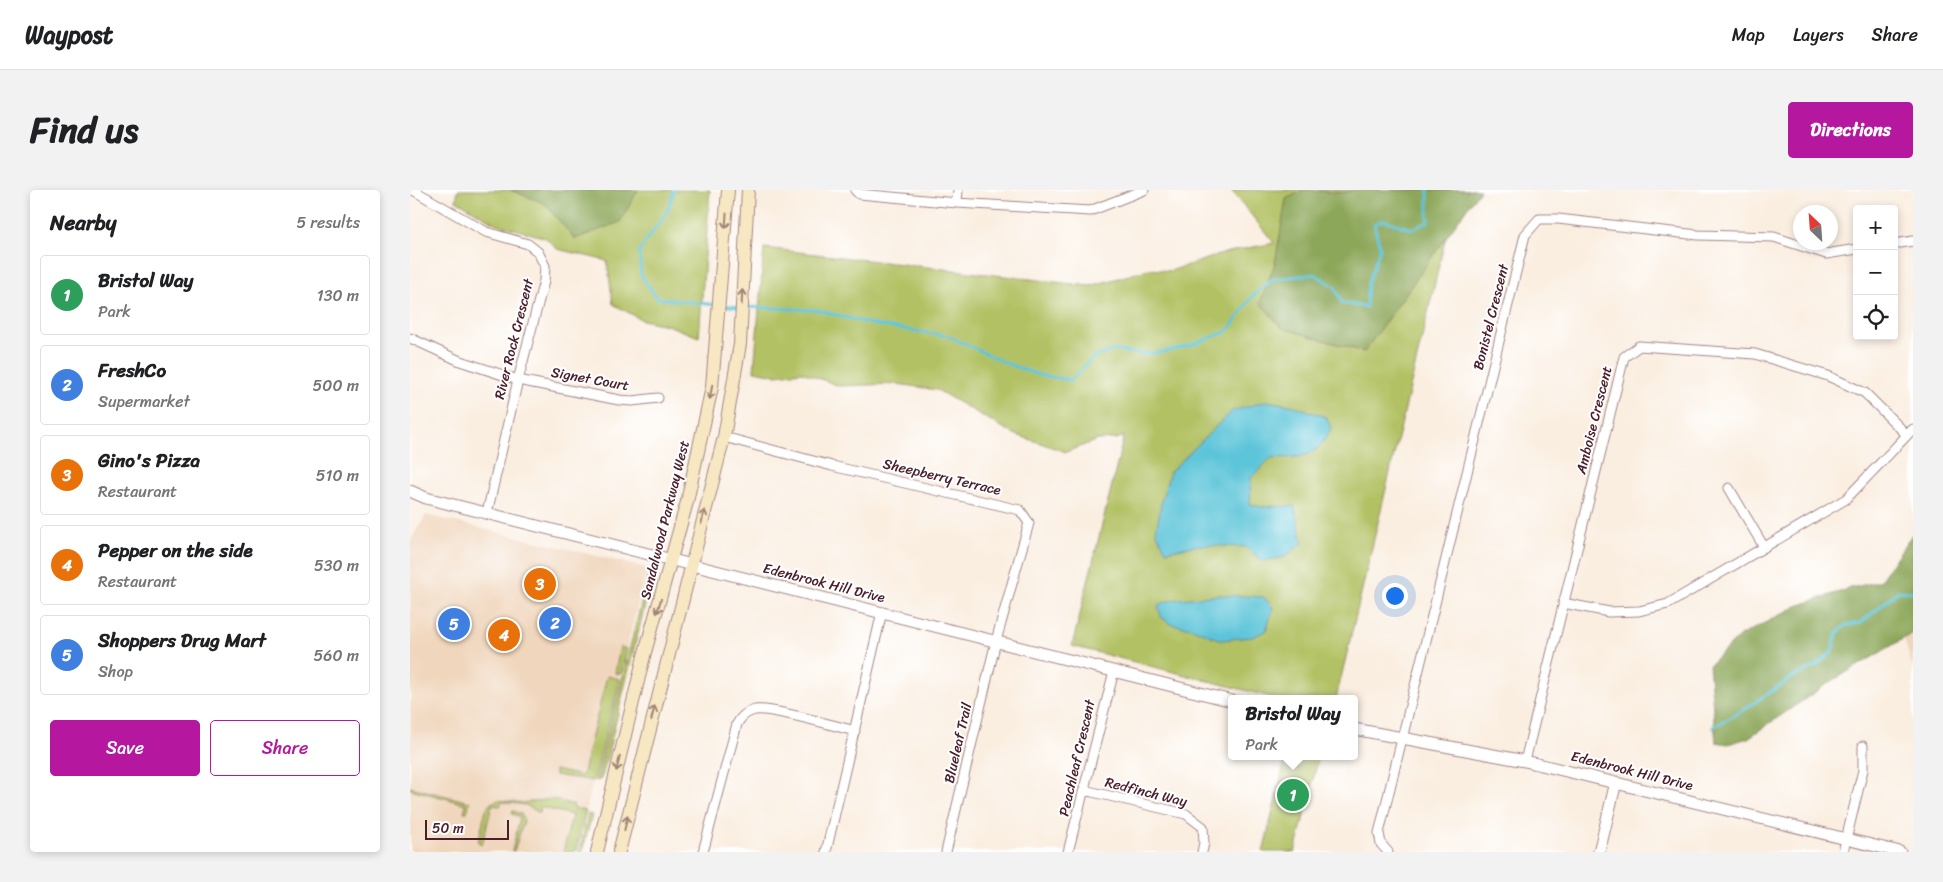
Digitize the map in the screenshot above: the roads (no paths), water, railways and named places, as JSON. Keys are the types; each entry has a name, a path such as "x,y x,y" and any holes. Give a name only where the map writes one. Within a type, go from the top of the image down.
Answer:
{"main road":[{"name":"Sandalwood Parkway West","path":"597,852 644,656 672,559 712,387 728,190"},
{"path":"619,852 690,564 724,437 740,344 748,190"}],"street":[{"name":"River Rock Crescent","path":"413,190 486,232 528,244 538,252 545,266 544,281 518,380 487,513"},
{"path":"855,190 859,194 957,203 1090,211 1144,190"},
{"path":"957,203 958,190"},
{"name":"Bonistel Crescent","path":"1403,739 1525,235 1539,219 1698,235 1774,237 1826,254 1853,251"},
{"path":"1898,243 1913,241"},
{"name":"Signet Court","path":"410,338 460,362 518,380 619,400 632,401 658,398"},
{"name":"Amboise Crescent","path":"1525,761 1624,357 1639,346 1756,354 1828,376 1865,393 1910,431"},
{"path":"1563,603 1609,612 1639,611 1668,604 1846,499 1910,431"},
{"name":"Sheepberry Terrace","path":"724,437 832,466 1020,510 1029,523 996,641"},
{"path":"1729,488 1764,547"},
{"name":"Edenbrook Hill Drive","path":"410,492 1228,700"},
{"path":"826,852 882,612"},
{"name":"Blueleaf Trail","path":"946,852 996,641"},
{"name":"Peachleaf Crescent","path":"1068,852 1114,671"},
{"path":"703,852 737,724 746,713 763,709 855,731"},
{"name":"Edenbrook Hill Drive","path":"1358,730 1525,761 1900,852"},
{"path":"1388,852 1381,844 1380,833 1403,739"},
{"path":"1843,852 1862,770 1863,746"},
{"path":"1599,852 1616,782"},
{"name":"Redfinch Way","path":"1084,790 1186,814 1203,826 1204,843 1202,852"}],"water":[{"path":"1267,401 1295,406 1326,417 1331,428 1320,446 1314,451 1300,457 1271,458 1251,478 1250,504 1261,507 1294,506 1303,543 1284,557 1263,561 1245,547 1200,545 1166,551 1156,532 1162,499 1170,472 1232,411"},
{"path":"1219,595 1264,597 1273,608 1266,631 1252,637 1221,640 1192,628 1171,624 1161,617 1158,605 1171,600"}],"waterway":[{"path":"674,190 668,210 639,251 641,275 657,298 716,305"},
{"path":"745,307 817,310 875,325 948,336 1008,364 1039,375 1071,380 1094,357 1114,350 1144,354 1163,352 1192,345 1228,331 1252,297 1273,279 1315,274 1335,287 1342,303 1366,307 1368,283 1380,248 1374,224 1383,220 1412,229 1428,222 1428,190"},
{"path":"722,305 738,307"},
{"path":"1713,727 1742,711 1791,678 1816,666 1832,652 1837,633 1846,625 1861,623 1898,591 1913,592"}],"place":[{"name":"Gino's Pizza","path":"540,584"},
{"name":"FreshCo","path":"555,623"},
{"name":"Shoppers Drug Mart","path":"454,624"},
{"name":"Pepper on the side","path":"504,635"},
{"name":"Bristol Way","path":"1293,795"}]}
